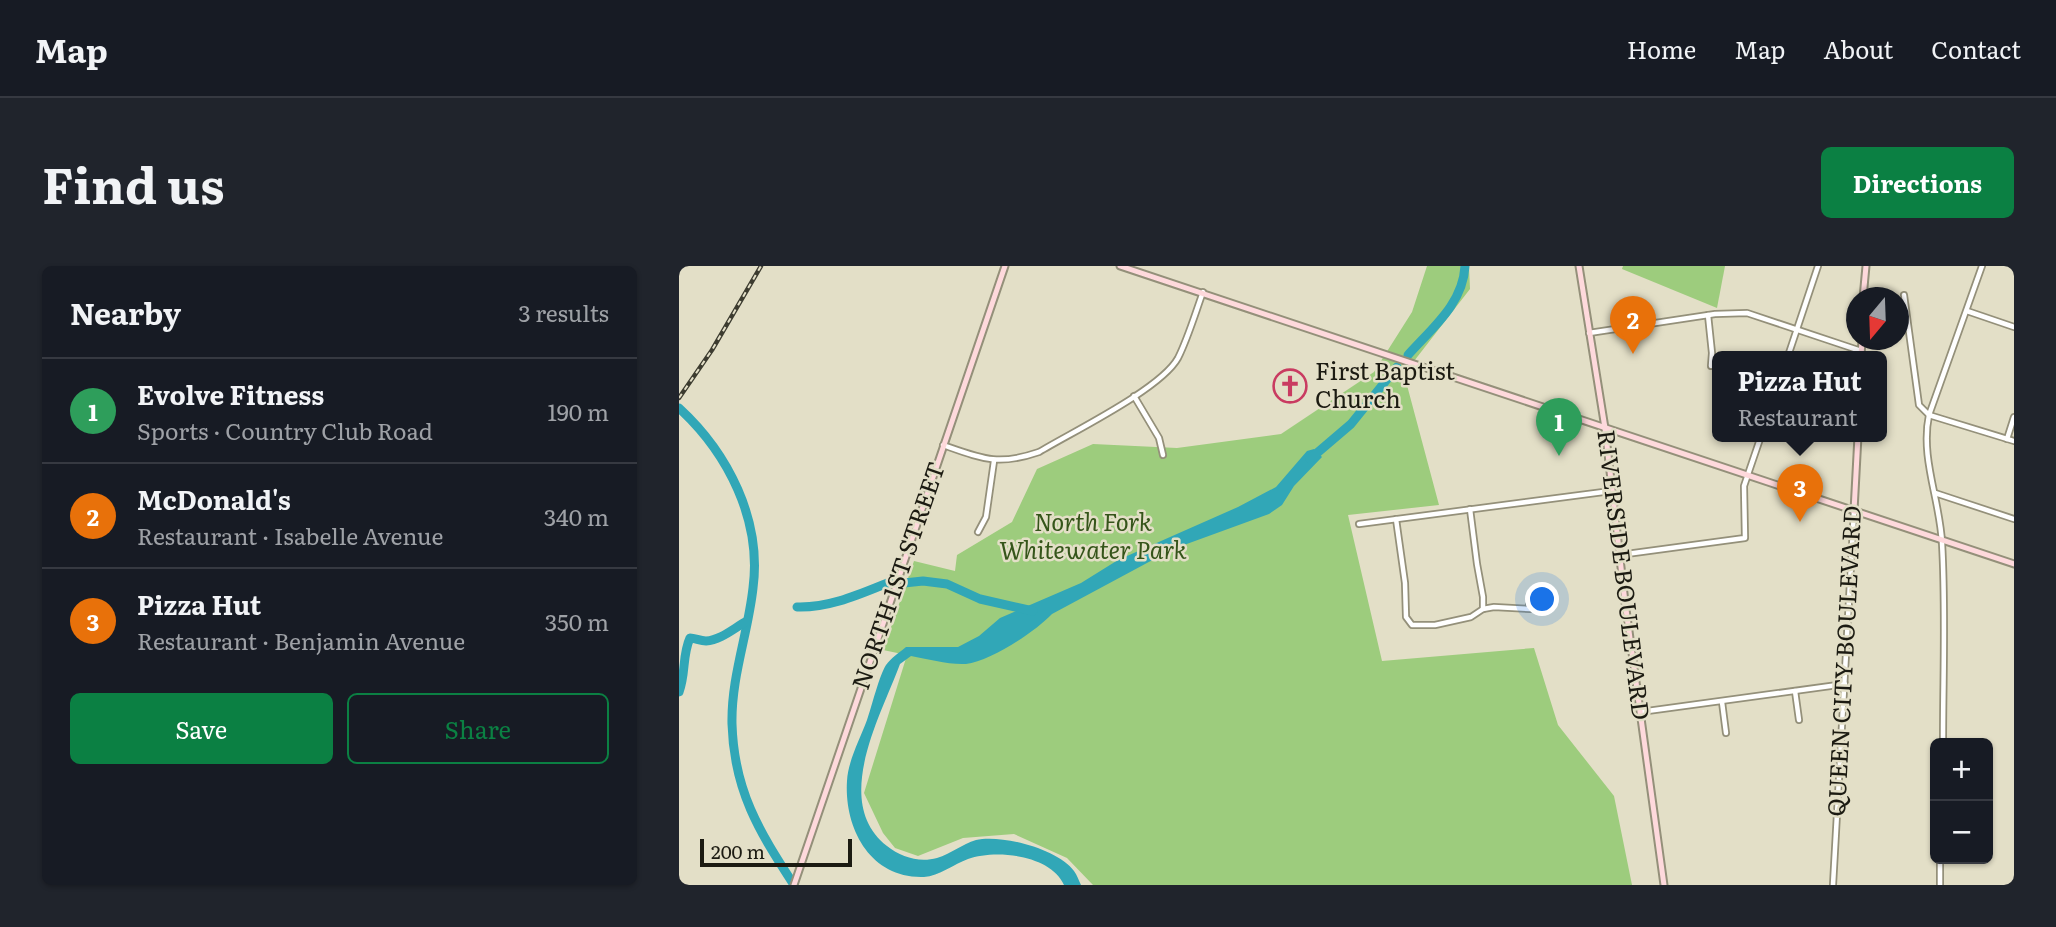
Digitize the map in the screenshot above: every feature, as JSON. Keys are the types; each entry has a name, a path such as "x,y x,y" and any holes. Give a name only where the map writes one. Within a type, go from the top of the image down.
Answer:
{"main road":[{"name":"NORTH 1ST STREET","path":"794,885 1005,266"},
{"path":"1119,266 2014,564"},
{"name":"RIVERSIDE BOULEVARD","path":"1579,266 1605,429 1619,555 1664,885"},
{"path":"1864,287 1866,266"},
{"name":"QUEEN CITY BOULEVARD","path":"1854,511 1858,442"}],"street":[{"path":"1790,351 1818,266"},
{"path":"1943,738 1942,541 1926,453 1926,430 1982,266"},
{"path":"943,445 994,461 1039,452 1162,379 1177,359 1203,292"},
{"path":"1967,311 2014,327"},
{"path":"1589,333 1708,315 1747,313 1856,351"},
{"path":"1708,315 1711,366"},
{"path":"1909,332 1919,405 1929,415 2014,441"},
{"path":"1134,396 1159,438 1163,456"},
{"path":"2007,439 2014,417"},
{"path":"1619,555 1745,538 1744,486 1759,442"},
{"path":"978,532 986,517 994,461"},
{"path":"1359,524 1611,491"},
{"path":"1935,493 2014,519"},
{"path":"1471,509 1483,609"},
{"name":"QUEEN CITY BOULEVARD","path":"1833,885 1854,511"},
{"path":"1396,519 1405,583 1406,617 1410,624 1421,627 1435,625 1471,617 1483,609 1530,608 1529,605"},
{"path":"1640,712 1845,684"},
{"path":"1795,691 1799,720"},
{"path":"1722,702 1726,733"},
{"path":"1940,864 1940,885"}],"green space":[{"name":"North Fork Whitewater Park","path":"1427,266 1469,266 1470,289 1404,374 1439,505 1348,515 1382,661 1534,648 1558,725 1614,796 1632,885 1093,885 1067,858 1014,834 963,838 918,856 895,848 883,833 864,793 907,655 883,650 914,561 955,571 957,555 1012,522 1037,469 1093,444 1177,448 1281,434 1374,372 1412,312"},
{"path":"1623,266 1725,266 1717,308 1622,269"}],"water":[{"path":"1314,449 1322,457 1294,486 1282,505 1269,514 1173,549 1052,614 1024,637 976,662 946,663 911,656 900,664 865,758 861,783 863,806 871,828 892,850 917,859 937,858 976,840 1014,841 1043,850 1066,863 1081,885 1064,885 1047,867 1022,857 1007,855 968,859 924,877 905,875 875,860 856,833 847,799 847,781 852,758 881,676 893,658 906,647 958,647 979,636 1000,618 1081,583 1118,560 1238,507 1276,487 1307,451"}],"waterway":[{"path":"1408,355 1445,315 1459,292 1465,266"},
{"path":"1310,459 1351,424 1397,367"},
{"path":"679,408 713,446 738,489 746,513 752,538 753,588 734,689 734,748 743,790 751,809 794,885"},
{"path":"904,583 923,581 947,584 980,599 1033,611"},
{"path":"797,607 833,603 890,582"},
{"path":"679,692 690,638 712,640 747,621"}],"railway":[{"path":"679,398 712,350 761,266"}],"place":[{"name":"McDonald's","path":"1633,354"},
{"name":"First Baptist Church","path":"1290,386"},
{"name":"Evolve Fitness","path":"1559,456"},
{"name":"Pizza Hut","path":"1800,522"}]}
